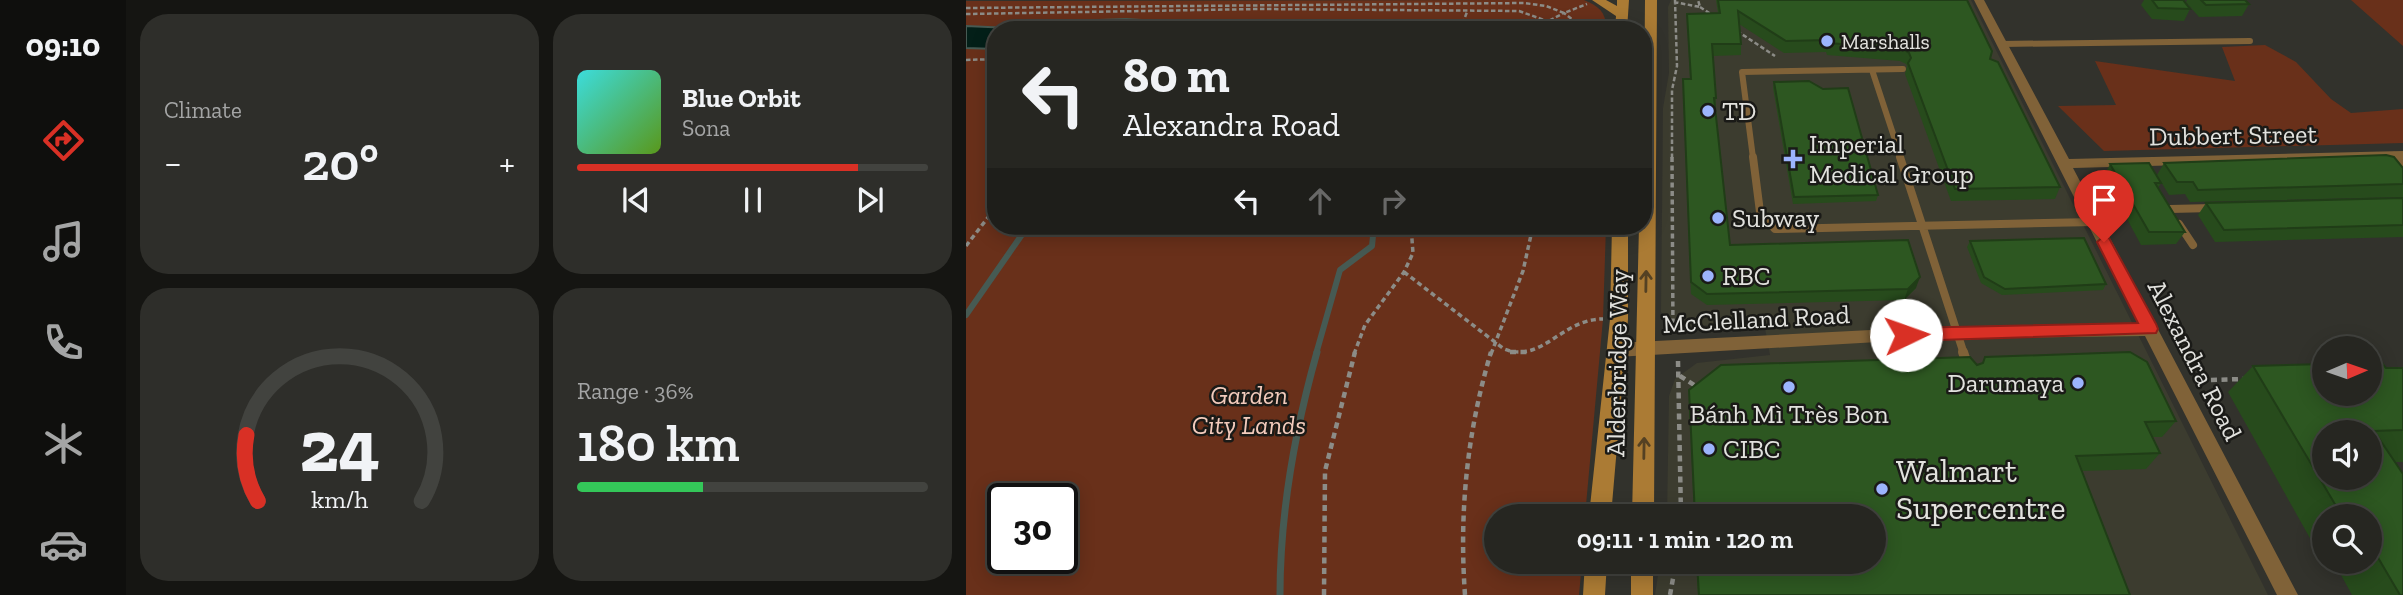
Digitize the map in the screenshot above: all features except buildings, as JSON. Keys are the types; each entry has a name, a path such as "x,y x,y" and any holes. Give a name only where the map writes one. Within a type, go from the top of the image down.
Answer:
{"main road":[{"path":"1622,21 1623,0"},
{"name":"Alderbridge Way","path":"1651,0 1651,21"},
{"path":"1593,2 1622,15"},
{"name":"Alderbridge Way","path":"1601,504 1616,351 1620,235"},
{"name":"Alderbridge Way","path":"1643,504 1648,235"},
{"path":"1594,595 1595,574"},
{"path":"1642,574 1642,595"}],"street":[{"name":"Alexandra Road","path":"1979,0 2002,44 2010,68 2064,164 2286,595"},
{"name":"Dubbert Street","path":"2064,164 2143,165 2400,158"},
{"name":"McClelland Road","path":"1616,351 1957,333 2150,329"}],"lane":[{"path":"2002,44 2250,41"},
{"path":"1903,69 1742,72 1760,212 1775,229 2094,222"},
{"path":"1872,70 1970,374"},
{"path":"2164,199 2193,245"},
{"path":"2170,209 2225,208"}],"path":[{"path":"1698,0 1700,7"},
{"path":"1672,323 1674,83 1677,66 1675,1 1700,7 1721,21"},
{"path":"966,14 1259,9 1519,11 1546,21 1593,2"},
{"path":"966,8 1524,3 1546,6 1564,13 1574,21"},
{"path":"1463,21 1466,12"},
{"path":"1732,28 1775,56"},
{"path":"966,60 987,59"},
{"path":"1674,83 1685,84"},
{"path":"967,243 987,218"},
{"path":"1324,595 1325,471 1350,365 1365,325 1404,272 1413,253 1412,235"},
{"path":"1465,595 1462,510 1476,409 1494,340 1527,259 1531,235"},
{"path":"1404,272 1494,340 1502,351 1532,351 1577,323 1603,319"},
{"path":"1680,504 1680,375 1706,393"},
{"path":"2211,380 2249,379"},
{"path":"1670,595 1674,574"}],"shaded area":[{"path":"1671,0 1971,0 2268,595 1655,595 1658,574 1886,574 1886,504 1667,504 1669,396 1675,379 1697,363 1770,355 1764,323 1687,326 1672,323 1661,312 1663,108 1669,73 1668,7"}],"green space":[{"name":"Garden City Lands","path":"1584,0 1598,8 1605,21 987,21 987,235 1606,235 1603,319 1586,504 1484,504 1484,574 1581,574 1579,595 966,595 966,1"},
{"path":"2351,0 2403,0 2403,46"},
{"path":"2265,45 2296,62 2331,99 2351,113 2403,109 2403,143 2104,151 2058,106 2116,105 2095,61 2235,81 2222,47"}],"water":[{"path":"1126,19 1158,21 1070,21"},
{"path":"966,26 987,27 987,49 966,48"}],"waterway":[{"path":"966,315 1022,235"},
{"path":"1316,354 1340,270 1372,246 1373,235"},
{"path":"1280,595 1290,472 1317,352"}],"place":[{"name":"Marshalls","path":"1827,41"},
{"name":"TD","path":"1708,111"},
{"name":"Imperial Medical Group","path":"1793,159"},
{"name":"Subway","path":"1718,218"},
{"name":"RBC","path":"1708,276"},
{"name":"Darumaya","path":"2078,383"},
{"name":"Bánh Mì Très Bon","path":"1789,387"},
{"name":"CIBC","path":"1709,449"},
{"name":"Walmart Supercentre","path":"1882,489"}],"route":[{"path":"1906,335 2150,329 2104,242"}]}
